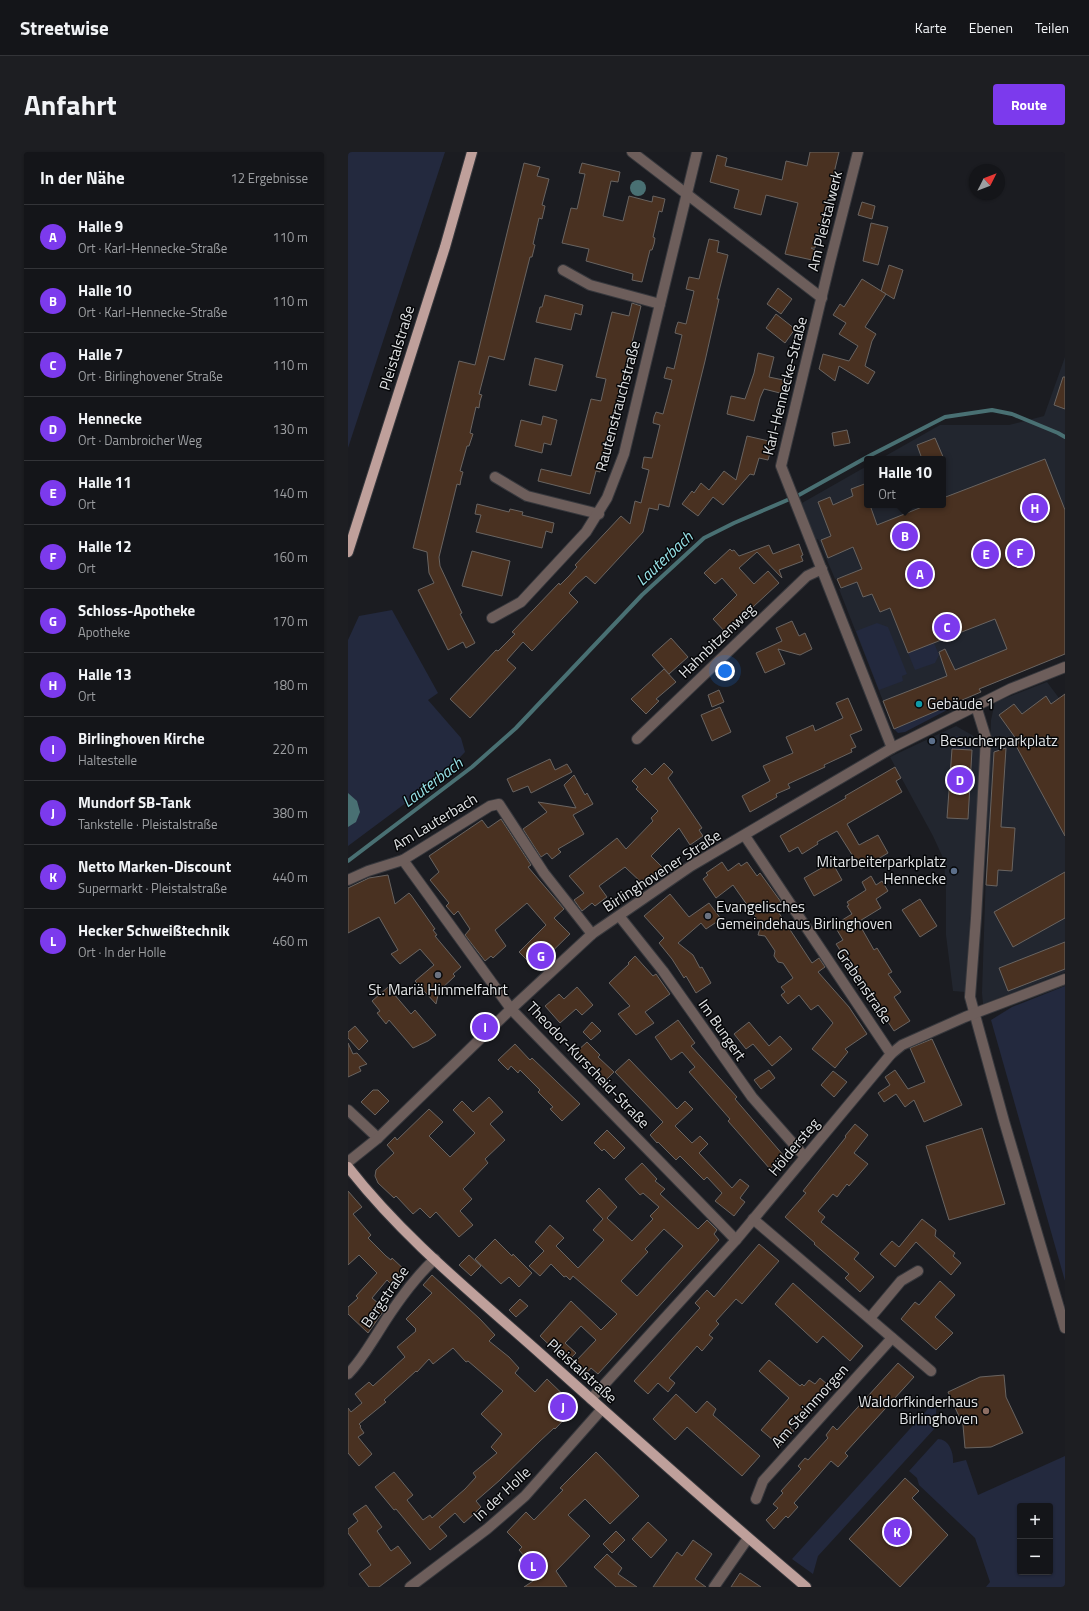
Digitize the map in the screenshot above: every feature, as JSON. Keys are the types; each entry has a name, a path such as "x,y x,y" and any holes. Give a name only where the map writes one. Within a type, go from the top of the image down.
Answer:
{"main road":[{"name":"Pleistalstraße","path":"348,552 445,247 472,152"},
{"name":"Pleistalstraße","path":"350,1174 400,1228 602,1409 748,1538 806,1587"}],"street":[{"path":"632,152 822,298"},
{"name":"Rautenstrauchstraße","path":"492,618 521,602 586,532 607,498 624,454 697,152"},
{"name":"Am Pleistalwerk","path":"822,298 858,152"},
{"path":"563,270 590,285 660,304"},
{"name":"Karl-Hennecke-Straße","path":"822,298 781,466 892,748"},
{"path":"495,477 527,496 598,514"},
{"name":"Hahnbitzenweg","path":"637,740 807,576 822,569"},
{"name":"Birlinghovener Straße","path":"348,1162 378,1138 592,934 620,917 691,866 745,836 892,748 1010,689 1065,667"},
{"path":"976,706 986,738 970,997 1004,1121 1065,1328"},
{"name":"Am Lauterbach","path":"348,880 368,871 403,860 490,806 499,804 544,874 592,934"},
{"name":"Grabenstraße","path":"745,836 891,1054"},
{"name":"Theodor-Kurscheid-Straße","path":"403,860 512,1009 736,1240"},
{"name":"Im Bungert","path":"620,917 663,971 752,1098 805,1157"},
{"name":"Höldersteg","path":"592,1399 736,1240 891,1054 902,1045 974,1014 1065,979"},
{"path":"348,1110 378,1138"},
{"path":"753,1219 931,1371"},
{"name":"Bergstraße","path":"348,1374 360,1360 377,1333 422,1270 434,1258"},
{"path":"870,1318 901,1281 918,1271"},
{"name":"Am Steinmorgen","path":"756,1499 763,1481 892,1338"},
{"name":"In der Holle","path":"410,1587 487,1529 525,1496 602,1409"},
{"path":"714,1587 748,1538"}],"shaded area":[{"path":"348,152 445,152 348,448"},
{"path":"638,180 645,185 646,188 641,195 638,196 631,191 630,188 635,181"},
{"path":"1065,357 1065,654 980,689 981,692 957,702 901,732 894,729 839,589 848,585 845,576 835,579 818,539 815,540 802,503 864,468 864,508 946,508 946,456 885,456 940,425 1009,425 1044,416"},
{"path":"392,610 438,693 428,700 461,738 465,752 442,776 348,846 348,640 359,616"},
{"path":"877,623 888,627 907,674 902,676 903,681 879,690 856,631"},
{"path":"934,643 939,655 935,663 915,670 908,653"},
{"path":"1047,682 1065,706 1065,972 983,1004 982,993 991,720 995,702"},
{"path":"950,705 951,708 905,732 898,733 894,729"},
{"name":"Mitarbeiterparkplatz Hennecke","path":"956,726 979,739 981,747 965,992 953,991 946,935 944,860 933,836 890,757"},
{"path":"957,736 965,738 970,746 970,749 952,749 948,739"},
{"path":"348,793 357,801 360,812 356,822 348,827"},
{"path":"1065,986 1065,1281 991,1020 1012,1007"},
{"path":"937,1399 935,1428 818,1556 813,1574 792,1559"},
{"path":"938,1439 945,1441 950,1447 953,1455 953,1463 966,1460 978,1495 1065,1456 1065,1587 986,1587 990,1582 975,1538 919,1485 917,1478 909,1471"}],"building":[{"path":"810,152 839,152 834,173 836,174 827,210 825,210 815,248 811,248 815,250 812,260 785,254 798,203 766,195 761,215 734,208 739,190 710,182 717,155 727,158 725,166 782,180 786,161 807,166"},
{"path":"524,163 540,167 537,176 549,179 542,205 545,206 542,219 539,218 533,244 535,245 532,257 530,257 504,360 489,356 479,394 482,395 479,408 476,407 470,433 473,434 469,446 467,446 460,471 463,472 460,485 457,484 439,557 440,566 462,613 460,614 475,643 466,648 463,642 448,650 418,590 434,583 429,573 427,552 413,548 459,361 475,365"},
{"path":"582,163 620,172 618,182 611,181 603,216 623,221 629,196 652,202 653,196 665,199 662,212 659,211 653,237 655,238 654,244 652,250 650,250 642,282 632,280 633,274 586,261 589,249 562,243 571,208 577,209 585,174 579,173"},
{"path":"862,202 875,206 872,219 858,215"},
{"path":"871,223 888,227 878,265 863,261"},
{"path":"709,239 719,241 717,252 728,255 717,299 719,299 705,361 669,507 659,504 658,510 649,508 643,532 595,584 586,576 577,584 569,593 578,602 532,651 523,642 507,660 516,668 470,718 450,699 496,650 498,651 515,634 512,632 559,583 560,585 569,576 577,567 575,565 621,516 630,524 635,501 641,503 649,470 642,468 644,457 652,458 660,425 653,423 654,417 656,412 663,414 672,380 664,378 667,367 674,369 682,335 675,333 676,328 678,322 686,324 694,291 686,289 689,277 699,279"},
{"path":"889,265 903,270 894,299 881,291"},
{"path":"862,279 886,294 865,327 876,334 872,341 865,366 875,372 868,384 839,366 835,381 819,369 823,354 849,361 858,346 839,334 846,323 833,315 840,304 844,307"},
{"path":"778,288 792,299 781,314 767,304"},
{"path":"545,295 583,305 581,315 575,313 571,330 536,322"},
{"path":"632,303 641,306 600,472 596,471 590,494 538,481 541,469 571,476 591,399 601,401 606,379 596,377 612,312 629,316"},
{"path":"776,314 795,329 785,343 766,328"},
{"path":"758,353 774,357 769,377 788,381 784,394 764,389 754,421 727,414 731,396 745,399 754,373"},
{"path":"535,358 563,365 556,391 529,385"},
{"path":"1063,377 1065,377 1065,409 1054,405"},
{"path":"543,416 557,420 551,445 544,443 542,453 515,446 521,420 541,425"},
{"path":"847,430 850,443 834,446 832,433"},
{"path":"747,436 773,442 768,460 759,458 754,475 750,474 723,505 713,497 698,516 682,504 692,491 694,493 701,483 709,490 724,471 736,480"},
{"path":"935,438 943,456 921,456 917,445"},
{"path":"1045,459 1065,510 1065,654 979,689 981,692 894,729 883,701 947,676 939,652 945,649 955,670 1007,649 995,619 908,653 890,608 880,612 872,594 863,597 857,582 841,588 837,579 862,569 853,547 828,558 821,540 831,536 818,502 830,497 833,505 853,496 851,489 864,484 864,508 871,508 877,525 920,508 946,508 946,497"},
{"path":"477,504 509,512 510,509 523,512 522,515 554,523 552,533 546,531 542,548 476,532 481,515 475,514"},
{"path":"799,544 803,555 801,556 803,561 779,570 782,578 757,552 739,568 754,584 768,571 779,583 740,619 727,634 713,619 737,595 722,578 715,584 704,573 730,549 732,551 734,550 739,556 769,545 773,554"},
{"path":"472,551 510,561 502,596 462,586"},
{"path":"792,621 799,636 805,633 812,649 800,655 778,649 785,664 765,673 756,653 782,641 776,628"},
{"path":"671,638 688,657 669,674 652,655"},
{"path":"664,669 676,682 656,699 659,701 646,714 631,699"},
{"path":"719,690 724,702 712,707 708,695"},
{"path":"1065,694 1065,836 1015,744 1019,743 999,715 1014,704 1022,714 1046,696 1051,704"},
{"path":"848,698 862,730 850,735 856,747 851,749 852,752 824,765 825,767 788,784 790,788 776,794 777,797 750,812 742,796 770,781 763,766 793,753 786,737 813,725 815,731 843,718 836,703"},
{"path":"720,707 731,732 712,741 701,715"},
{"path":"1006,748 1001,827 1015,828 1012,871 998,870 997,886 986,885 994,752"},
{"path":"952,749 972,750 968,819 947,818"},
{"path":"550,759 555,770 567,764 572,772 531,793 528,786 513,792 507,779"},
{"path":"664,763 673,772 668,778 702,828 699,830 703,836 690,845 679,828 651,856 667,872 657,879 653,875 644,885 625,867 599,886 607,897 595,906 592,903 582,911 574,900 584,893 569,876 617,838 626,849 653,821 651,818 658,811 636,789 638,787 632,781 645,768 652,775"},
{"path":"895,767 901,778 896,781 902,792 847,824 859,845 878,835 888,853 861,869 837,831 817,842 818,844 802,854 798,847 789,852 780,836 846,798 845,796"},
{"path":"574,775 585,795 587,793 593,804 573,815 584,834 558,849 561,852 552,859 547,853 541,857 523,829 547,812 538,802 576,808 564,785"},
{"path":"501,819 531,865 528,867 564,909 554,918 570,934 535,968 519,952 546,925 527,903 495,930 506,946 493,958 491,956 485,961 465,935 470,929 458,911 454,915 446,906 449,903 430,880 439,872 429,856 482,820 488,828"},
{"path":"722,862 728,871 739,863 741,866 747,862 757,876 760,873 781,902 775,907 812,963 819,958 825,967 818,972 849,1007 867,1034 845,1049 848,1052 835,1068 812,1049 833,1023 818,1005 811,1010 799,995 788,1004 781,995 785,992 781,987 793,978 783,963 778,962 774,956 775,951 765,936 758,935 760,928 754,920 757,919 733,885 716,898 703,879 708,875 706,873"},
{"path":"832,862 842,880 814,896 804,878"},
{"path":"1065,872 1065,918 1013,947 994,912"},
{"path":"388,875 395,904 409,893 435,929 433,930 437,935 435,936 461,967 453,974 455,976 439,991 436,1004 415,981 434,965 420,949 400,964 391,954 398,950 379,917 348,933 348,888 369,878"},
{"path":"871,876 876,885 882,881 888,891 876,899 881,908 858,922 874,950 877,948 892,972 888,974 901,992 894,997 910,1021 894,1031 836,944 843,940 834,925 852,914 847,906 849,905 847,902 866,890 862,882"},
{"path":"670,894 689,917 709,903 721,919 706,929 701,923 678,943 693,955 711,983 696,993 686,976 684,978 672,959 659,943 664,938 644,916"},
{"path":"920,899 937,926 920,937 902,910"},
{"path":"1065,942 1065,969 1008,991 999,968"},
{"path":"635,956 653,976 656,974 670,994 645,1012 654,1023 636,1035 618,1014 630,1006 609,983 629,964 628,963"},
{"path":"388,987 411,1014 415,1010 436,1035 428,1041 413,1048 389,1020 386,1024 377,1013 380,1011 372,1001"},
{"path":"577,987 593,1005 582,1015 576,1009 560,1023 545,1006 559,994 564,999"},
{"path":"678,1020 695,1043 691,1046 737,1097 735,1099 784,1156 770,1169 728,1121 730,1119 689,1072 695,1067 682,1052 671,1060 655,1037"},
{"path":"592,1022 601,1031 591,1040 583,1032"},
{"path":"749,1022 769,1046 780,1036 792,1049 772,1066 753,1044 746,1049 734,1034"},
{"path":"355,1026 368,1041 359,1050 348,1038 348,1032"},
{"path":"932,1039 962,1105 924,1122 914,1100 905,1107 896,1094 884,1102 878,1093 890,1085 885,1077 895,1070 908,1089 925,1082 910,1048"},
{"path":"587,1042 600,1055 598,1057 614,1072 605,1081 576,1052"},
{"path":"348,1043 353,1054 357,1053 367,1064 359,1067 361,1071 348,1077"},
{"path":"515,1044 530,1060 532,1058 580,1104 562,1121 550,1109 553,1107 538,1092 540,1090 520,1070 518,1073 511,1066 508,1070 498,1060"},
{"path":"629,1059 677,1109 685,1101 693,1109 675,1126 692,1143 700,1136 708,1144 699,1153 732,1188 740,1179 749,1186 740,1198 745,1202 734,1216 715,1201 722,1193 707,1177 704,1180 680,1156 676,1160 650,1135 663,1122 615,1072"},
{"path":"769,1070 775,1078 761,1089 754,1080"},
{"path":"833,1071 847,1082 834,1097 821,1085"},
{"path":"373,1090 378,1090 389,1101 375,1115 361,1102"},
{"path":"489,1097 503,1112 490,1124 505,1140 485,1159 488,1163 463,1189 472,1199 460,1211 473,1225 459,1237 436,1212 430,1218 420,1208 413,1214 396,1196 394,1198 378,1183 375,1176 376,1170 394,1153 387,1145 395,1137 397,1140 429,1109 443,1122 429,1136 450,1157 475,1133 453,1110 462,1101 473,1112"},
{"path":"855,1124 868,1135 854,1153 868,1164 849,1186 847,1184 837,1197 833,1194 818,1211 825,1217 821,1222 859,1253 854,1259 874,1277 860,1292 845,1278 849,1274 785,1217 806,1193 803,1191"},
{"path":"982,1128 1005,1204 949,1220 926,1146"},
{"path":"607,1130 625,1148 614,1159 604,1149 602,1151 594,1143"},
{"path":"642,1163 657,1179 655,1181 665,1189 660,1194 698,1229 707,1220 717,1230 714,1234 719,1240 598,1374 591,1368 587,1373 575,1362 596,1340 581,1326 565,1343 576,1353 567,1362 540,1336 571,1301 601,1330 617,1314 573,1276 570,1280 566,1276 564,1277 551,1264 540,1276 529,1266 544,1251 535,1242 550,1225 564,1238 556,1246 578,1268 604,1240 593,1230 603,1219 586,1201 599,1188 617,1207 607,1218 632,1241 653,1219 650,1216 659,1207 643,1193 640,1195 625,1179","holes":["664,1229 683,1246 637,1296 621,1281 648,1252 645,1249"]},
{"path":"348,1191 362,1207 353,1214 371,1235 368,1238 386,1256 391,1260 392,1258 408,1273 394,1287 387,1280 372,1298 385,1309 368,1333 348,1314 348,1307 358,1298 356,1296 377,1273 359,1255 348,1265"},
{"path":"922,1219 936,1230 935,1236 955,1253 953,1256 961,1263 951,1275 916,1242 895,1267 880,1254 892,1241 899,1247"},
{"path":"495,1239 532,1273 519,1287 509,1277 501,1284 475,1259"},
{"path":"759,1244 779,1261 742,1304 736,1299 716,1321 719,1324 709,1335 713,1338 702,1351 697,1346 669,1378 675,1383 668,1392 658,1383 648,1394 634,1381 700,1308 695,1303 707,1290 714,1297"},
{"path":"469,1255 481,1266 471,1276 459,1265"},
{"path":"432,1275 480,1319 495,1335 489,1341 509,1357 519,1368 515,1373 535,1392 547,1379 576,1407 555,1429 554,1428 476,1501 481,1507 464,1523 455,1513 439,1527 447,1536 430,1550 396,1509 394,1510 375,1487 394,1472 413,1495 407,1500 423,1520 430,1515 432,1518 465,1489 476,1477 473,1473 497,1453 491,1447 502,1434 481,1414 503,1391 468,1361 466,1362 453,1348 433,1364 429,1359 417,1372 416,1371 384,1400 386,1402 359,1424 364,1433 358,1437 372,1454 359,1466 348,1453 348,1408 351,1412 362,1403 355,1394 369,1382 373,1386 405,1357 397,1347 416,1331 416,1329 406,1319 432,1293 423,1285"},
{"path":"940,1281 955,1295 935,1317 953,1333 936,1350 901,1319 915,1302 919,1305"},
{"path":"793,1283 863,1346 850,1361 823,1336 817,1343 775,1304"},
{"path":"520,1299 528,1306 516,1317 509,1310"},
{"path":"769,1360 800,1386 802,1384 804,1386 809,1380 815,1384 820,1378 828,1385 790,1428 794,1431 780,1446 761,1430 789,1398 759,1371"},
{"path":"898,1363 914,1377 845,1453 848,1456 838,1467 831,1461 794,1503 798,1507 788,1518 786,1516 774,1529 766,1520 778,1508 773,1504 783,1493 781,1491 801,1469 798,1466 805,1458 808,1460 828,1438 826,1435 833,1426 837,1430"},
{"path":"1004,1375 1006,1397 1023,1433 991,1447 965,1448 963,1425 948,1392 980,1377"},
{"path":"676,1394 696,1413 707,1401 716,1409 713,1415 760,1456 742,1476 687,1427 675,1440 653,1419"},
{"path":"596,1452 639,1496 610,1524 585,1499 568,1515 590,1536 556,1571 567,1587 524,1587 533,1581 519,1561 525,1557 519,1550 522,1547 507,1532 526,1512 534,1520 563,1490 560,1488"},
{"path":"905,1478 919,1491 912,1498 948,1535 900,1587 849,1539"},
{"path":"366,1505 382,1527 377,1531 391,1551 398,1546 411,1563 379,1587 369,1587 359,1574 371,1565 348,1533 348,1529 358,1521 353,1514"},
{"path":"648,1522 667,1540 651,1558 632,1539"},
{"path":"616,1531 625,1540 612,1553 603,1544"},
{"path":"693,1540 712,1554 695,1579 706,1587 653,1587 677,1552 682,1556"},
{"path":"607,1554 622,1568 618,1574 637,1587 616,1587 594,1567"},
{"path":"740,1573 761,1587 731,1587"}],"waterway":[{"name":"Lauterbach","path":"869,456 945,417 992,410 1012,414 1065,437"},
{"name":"Lauterbach","path":"348,861 472,767 516,728 642,595 704,538 734,523 799,495 864,459"}],"place":[{"name":"Halle 13","path":"1035,508"},
{"name":"Halle 10","path":"905,536"},
{"name":"Halle 12","path":"1020,553"},
{"name":"Halle 11","path":"986,554"},
{"name":"Halle 9","path":"920,574"},
{"name":"Halle 7","path":"947,627"},
{"name":"Gebäude 1","path":"919,704"},
{"name":"Besucherparkplatz","path":"932,741"},
{"name":"Hennecke","path":"960,780"},
{"name":"Mitarbeiterparkplatz Hennecke","path":"954,871"},
{"name":"Evangelisches Gemeindehaus Birlinghoven","path":"708,916"},
{"name":"Schloss-Apotheke","path":"541,956"},
{"name":"St. Mariä Himmelfahrt","path":"438,975"},
{"name":"Birlinghoven Kirche","path":"485,1027"},
{"name":"Mundorf SB-Tank","path":"563,1407"},
{"name":"Waldorfkinderhaus Birlinghoven","path":"986,1411"},
{"name":"Netto Marken-Discount","path":"897,1532"},
{"name":"Hecker Schweißtechnik","path":"533,1566"}]}
